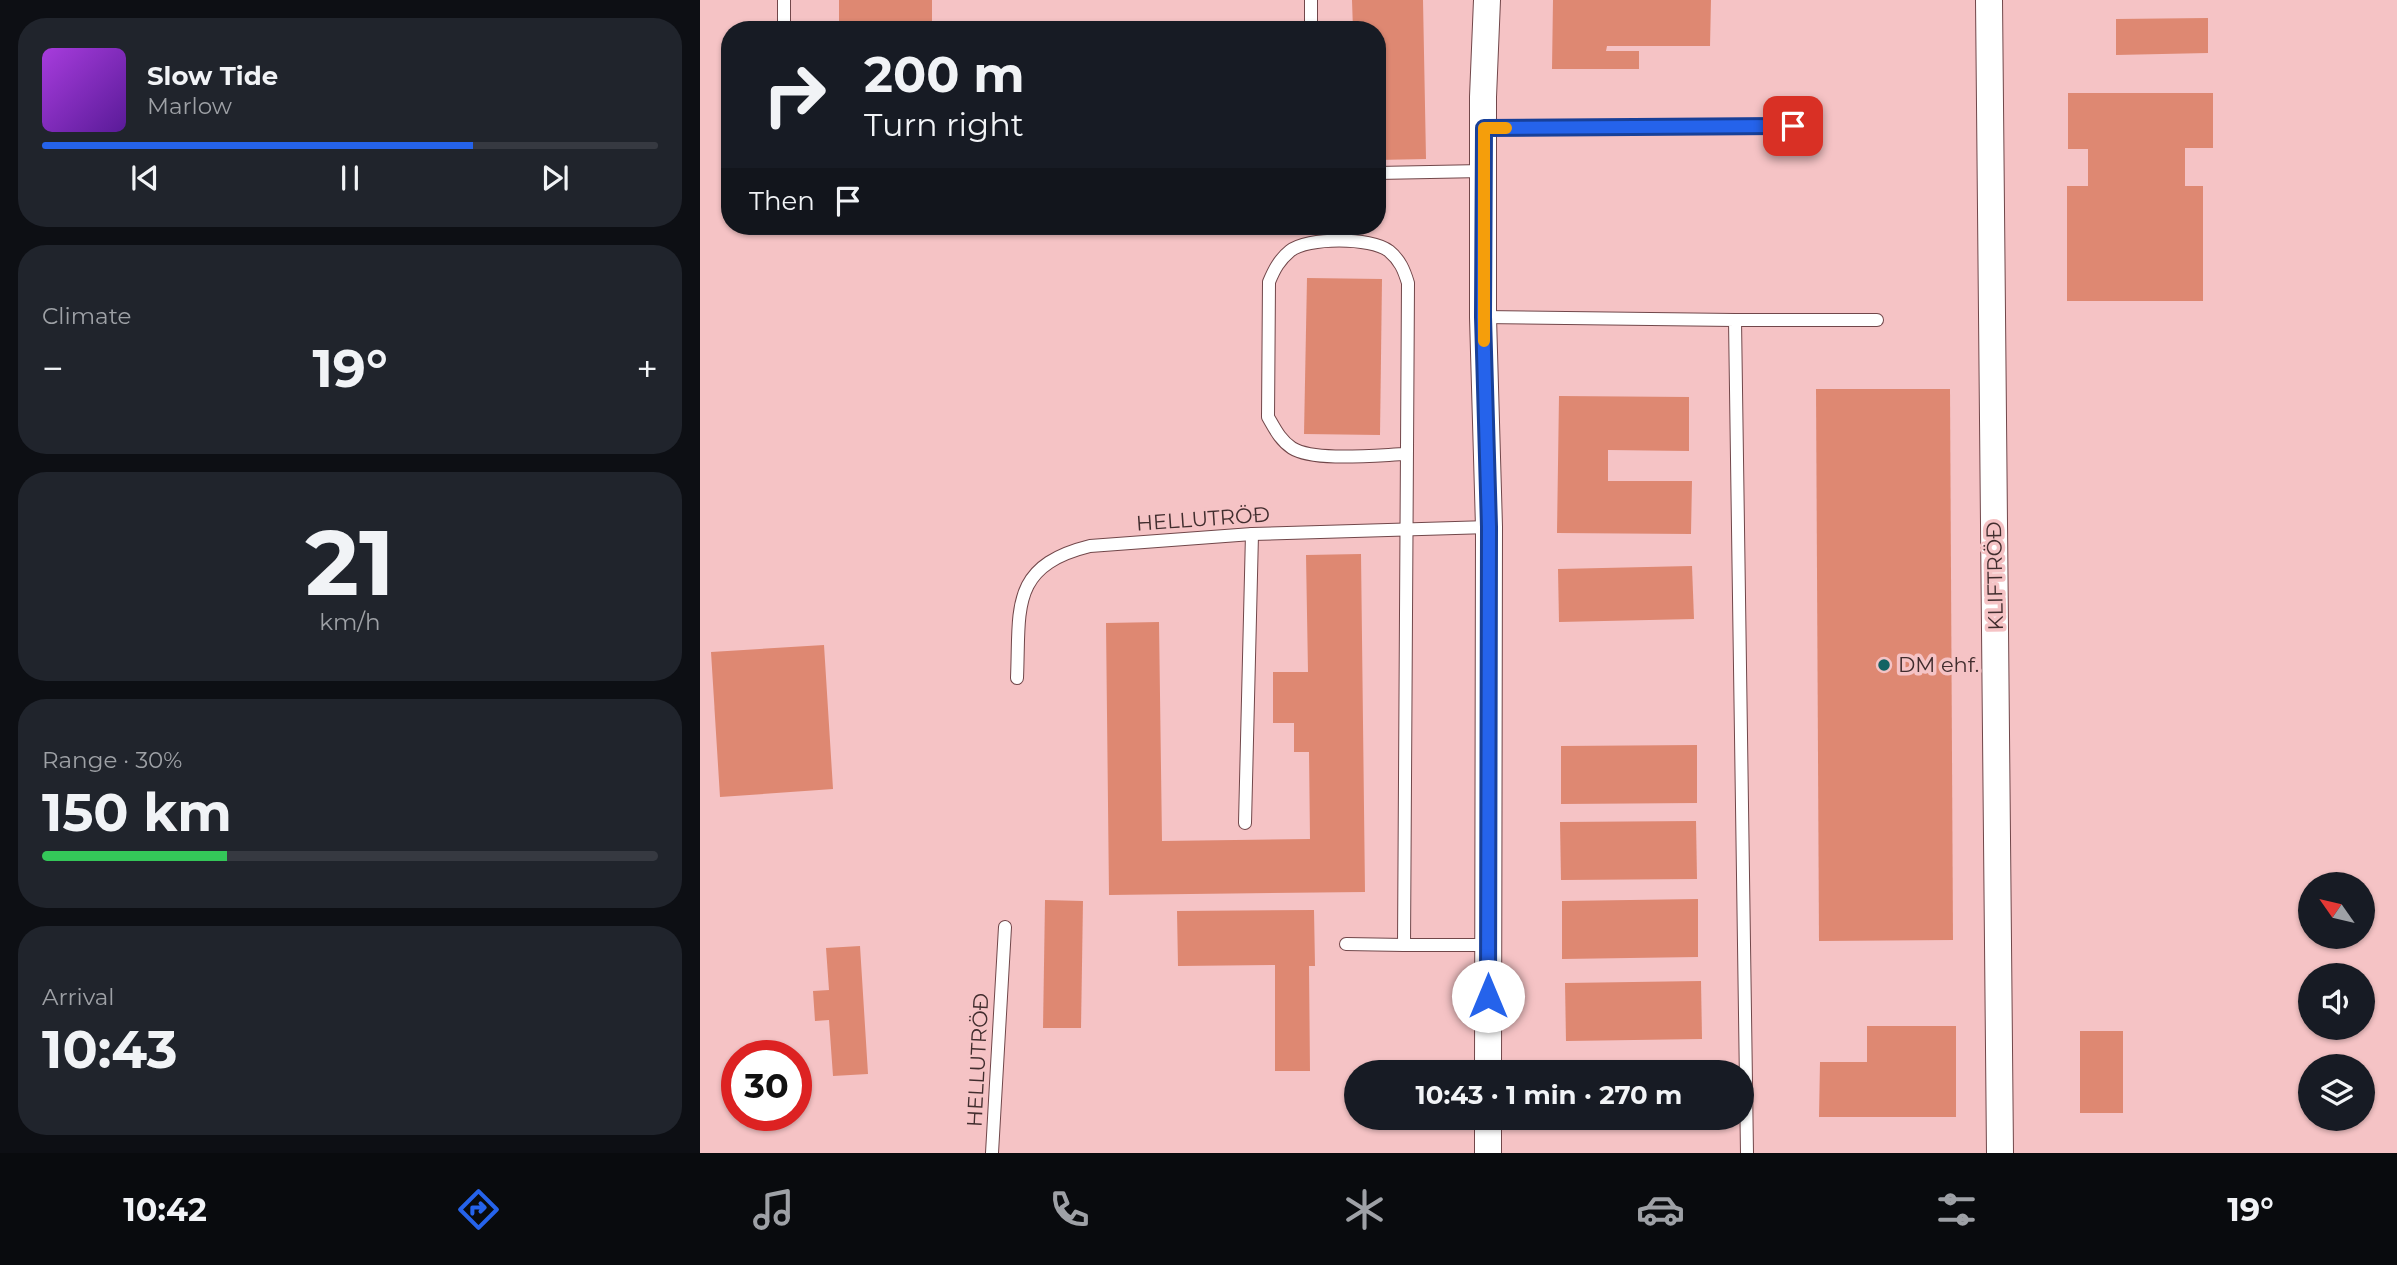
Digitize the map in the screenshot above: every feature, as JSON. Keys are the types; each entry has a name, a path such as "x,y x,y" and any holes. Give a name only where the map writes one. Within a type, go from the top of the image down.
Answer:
{"street":[{"path":"1487,0 1483,317 1489,527 1488,1060"},
{"name":"KLIFTRÖÐ","path":"1989,0 2000,1153"},
{"path":"1488,1130 1488,1153"}],"lane":[{"path":"784,0 784,21"},
{"path":"1311,0 1311,21"},
{"path":"1484,128 1793,126"},
{"path":"1386,173 1483,170"},
{"path":"1404,945 1408,283 1403,265 1388,250 1370,242 1314,242 1292,249 1276,265 1269,282 1268,417 1278,436 1291,447 1309,456 1406,454"},
{"path":"1483,317 1877,320"},
{"path":"1735,320 1747,1153"},
{"name":"HELLUTRÖÐ","path":"1017,678 1020,600 1029,582 1045,564 1067,552 1090,547 1252,534 1489,527"},
{"path":"1245,823 1252,534"},
{"name":"HELLUTRÖÐ","path":"992,1153 1005,927"},
{"path":"1346,944 1487,946"}],"building":[{"path":"839,0 932,0 932,21 839,21"},
{"path":"1352,0 1423,0 1426,159 1386,160 1386,21 1353,21"},
{"path":"1553,0 1711,0 1710,46 1607,46 1606,51 1639,51 1639,69 1552,69"},
{"path":"2208,18 2208,53 2116,55 2116,19"},
{"path":"2068,93 2213,93 2213,148 2185,148 2185,186 2203,186 2203,301 2067,301 2067,186 2088,186 2088,149 2068,149"},
{"path":"1307,278 1382,279 1380,435 1304,434"},
{"name":"DM ehf.","path":"1816,389 1950,389 1953,940 1819,941"},
{"path":"1559,396 1689,397 1689,451 1608,450 1608,481 1692,481 1691,534 1557,533"},
{"path":"1361,554 1365,892 1109,895 1106,623 1159,622 1162,841 1310,839 1309,752 1294,752 1294,723 1273,723 1273,672 1308,672 1306,555"},
{"path":"1692,566 1694,619 1559,622 1558,569"},
{"path":"824,645 833,789 720,797 711,652"},
{"path":"1697,745 1697,803 1561,804 1561,746"},
{"path":"1696,821 1697,879 1561,880 1560,822"},
{"path":"1698,899 1698,957 1562,959 1562,901"},
{"path":"1045,900 1083,901 1081,1028 1043,1028"},
{"path":"1314,910 1315,966 1309,966 1310,1071 1275,1071 1275,965 1178,966 1177,911"},
{"path":"860,946 868,1074 833,1076 829,1020 815,1021 813,991 829,990 826,948"},
{"path":"1701,981 1702,1039 1566,1041 1565,983"},
{"path":"1867,1026 1956,1026 1956,1117 1819,1117 1820,1062 1867,1062"},
{"path":"2080,1031 2123,1031 2123,1113 2080,1113"}],"slow traffic":[{"path":"1484,341 1484,128 1506,128"}],"place":[{"name":"DM ehf.","path":"1884,665"}],"route":[{"path":"1488,996 1489,527 1483,317 1484,128 1793,126"}]}
